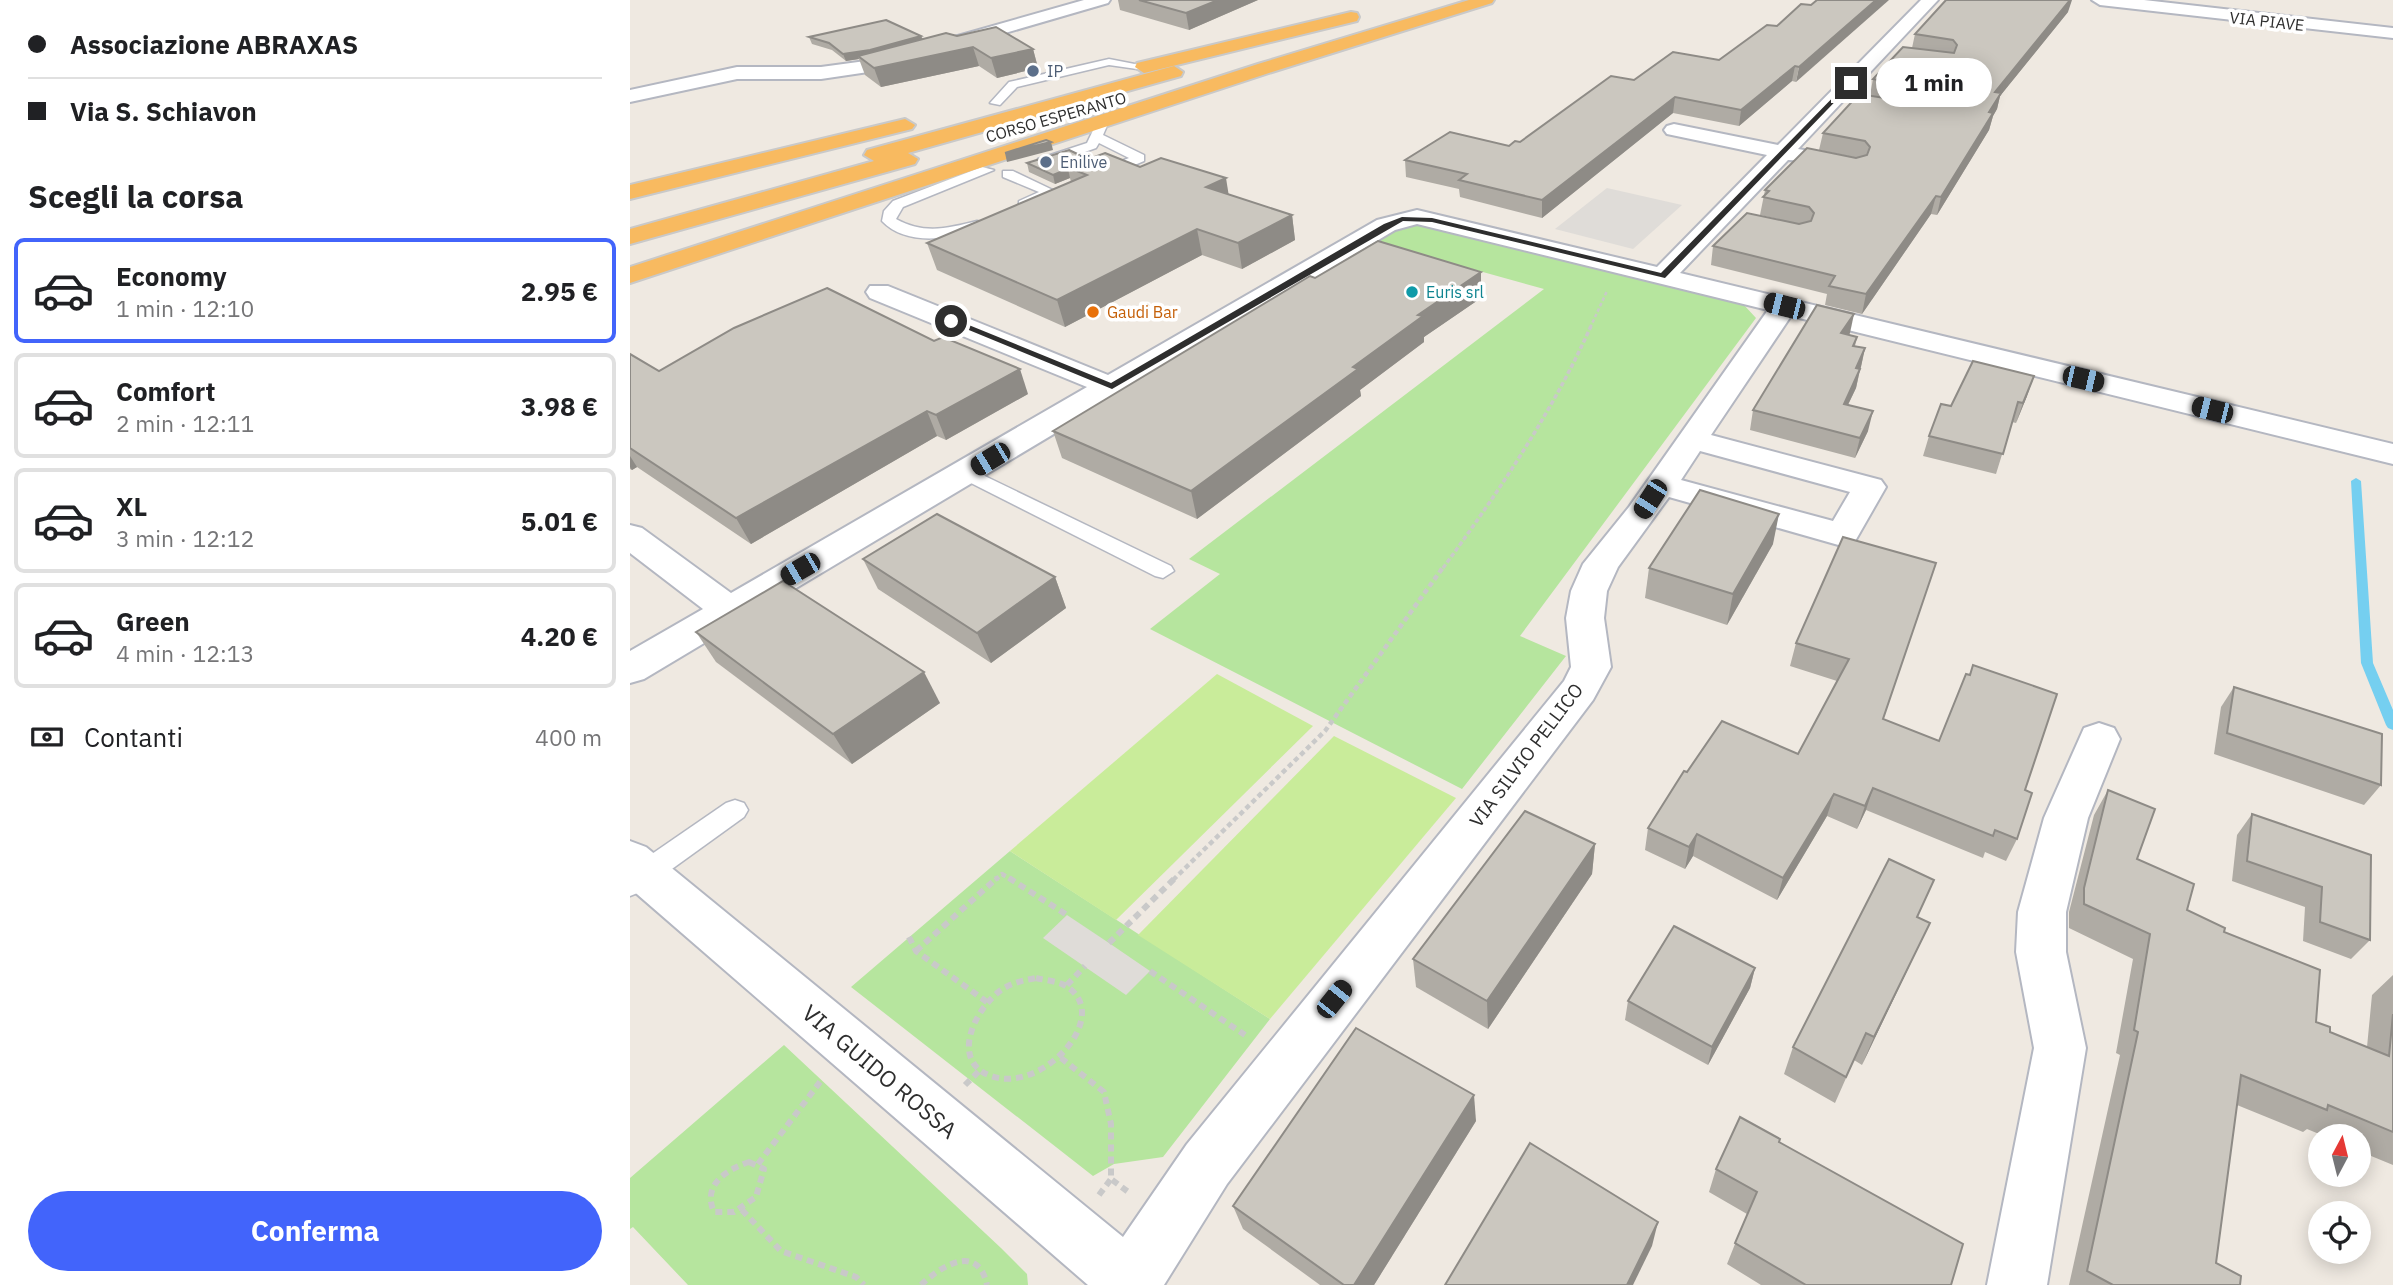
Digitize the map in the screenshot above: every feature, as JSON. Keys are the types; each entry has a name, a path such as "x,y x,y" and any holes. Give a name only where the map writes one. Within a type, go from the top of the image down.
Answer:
{"highway":[{"path":"630,275 1100,129 1484,0"},
{"name":"CORSO ESPERANTO","path":"630,237 1484,0"},
{"name":"CORSO ESPERANTO","path":"630,222 1420,1"},
{"path":"630,192 1368,13"}],"street":[{"path":"630,96 737,73 821,72 875,65 1102,0"},
{"path":"1663,276 1781,151 1930,0"},
{"name":"VIA PIAVE","path":"2100,0 2393,33"},
{"path":"1881,52 1904,56"},
{"path":"1835,98 1860,102"},
{"path":"1674,130 1828,161"},
{"path":"1720,216 1745,222"},
{"path":"630,669 1373,233 1402,219 1418,217 2393,454"},
{"path":"879,292 1112,387"},
{"name":"VIA SILVIO PELLICO","path":"1130,1284 1207,1164 1579,690 1591,667 1585,618 1589,591 1601,564 1784,306"},
{"path":"1660,484 1842,535 1870,487 1691,439"},
{"path":"630,536 729,610"},
{"path":"2017,1285 2060,1048 2040,952 2042,912 2066,818 2099,739"},
{"name":"VIA GUIDO ROSSA","path":"635,872 854,1050 1130,1284"}],"lane":[{"path":"1008,174 1092,145 1100,129 1139,158 1091,179"},
{"path":"989,220 956,233 928,235 901,229 889,221 891,211 898,204 976,168 1008,174 1050,192"},
{"path":"1010,211 1050,192 1067,189"},
{"path":"966,473 1163,571"},
{"path":"635,872 735,810"}],"path":[{"path":"1109,943 1325,731 1449,560 1515,461 1576,360 1621,266"},
{"path":"916,951 1002,874 1067,915"},
{"path":"909,937 916,951 987,1002"},
{"path":"1067,985 1085,966"},
{"path":"1150,971 1245,1035"},
{"path":"1053,979 1067,985 1077,995 1082,1010 1080,1025 1073,1042 1060,1058 1045,1069 1009,1080 993,1077 980,1070 971,1059 968,1039 975,1016 987,1002 1019,981 1053,979"},
{"path":"758,1164 821,1080 854,1050"},
{"path":"1060,1058 1094,1082 1108,1098 1114,1164 1111,1179 1135,1197 1144,1187"},
{"path":"749,1162 758,1164 764,1169 765,1181 757,1197 742,1210 727,1215 714,1212 709,1205 710,1193 720,1175 734,1166 749,1162"},
{"path":"742,1210 781,1251 856,1277 864,1285"},
{"path":"921,1285 940,1268 965,1260 979,1265 987,1277 987,1285"}],"green space":[{"path":"1421,222 1744,305 1756,318 1520,636 1566,656 1462,789 1150,629 1220,574 1189,559 1544,289 1375,242 1402,225"},
{"path":"1217,674 1313,726 1116,920 1010,851"},
{"path":"1334,736 1456,798 1270,1019 1138,935"},
{"path":"1010,851 1270,1019 1163,1157 1114,1164 1093,1176 851,987"},
{"path":"784,1045 1001,1248 1027,1274 1028,1285 688,1285 633,1227 630,1229 630,1178"}],"shaded area":[{"path":"1607,188 1682,205 1633,249 1555,229"},
{"path":"1067,915 1150,971 1126,995 1043,938"}],"building":[{"path":"1139,0 1218,0 1186,13"},
{"path":"1817,0 1876,0 1799,67 1795,66 1741,110 1675,97 1542,200 1459,180 1467,174 1405,160 1450,132 1509,146 1515,141 1520,142 1611,76 1634,80 1673,52 1719,60 1767,25 1777,26 1801,4 1811,5"},
{"path":"1946,0 2070,0 1995,92 2001,93 1989,112 1993,113 1941,197 1936,196 1866,294 1829,286 1835,276 1713,246 1747,213 1799,224 1811,221 1814,213 1809,207 1763,197 1769,191 1765,190 1807,148 1856,158 1867,155 1870,147 1865,141 1823,133 1859,94 1904,101 1914,98 1917,93 1912,86 1873,79 1903,47 1954,53 1957,45 1953,40 1915,34"},
{"path":"886,20 921,36 870,50 843,54 829,43 809,37"},
{"path":"996,27 1033,49 991,58 973,47 874,68 858,56 946,33 957,36"},
{"path":"1046,140 1051,142 1005,153"},
{"path":"1069,150 1088,159 1053,175 1027,163"},
{"path":"1105,153 1140,167 1161,158 1226,178 1206,187 1292,215 1238,243 1197,229 1057,300 927,243 1087,175 1067,167"},
{"path":"1378,241 1481,272 1418,315 1423,316 1353,367 1358,369 1191,491 1053,431 1310,276 1315,278"},
{"path":"827,288 934,341 943,337 1020,369 936,415 927,411 736,518 630,448 630,354 659,371 734,328"},
{"path":"1817,305 1854,314 1841,333 1857,337 1853,346 1865,348 1856,368 1860,369 1844,404 1873,411 1860,438 1753,410"},
{"path":"1973,361 2034,376 2023,403 2018,402 2003,454 1929,436 1941,404 1951,406"},
{"path":"1700,490 1779,514 1733,594 1649,568"},
{"path":"937,514 1055,577 977,633 863,559"},
{"path":"1843,537 1936,563 1883,719 1939,741 1966,674 1970,675 1973,665 2057,694 2025,790 2032,793 2017,839 1995,830 1993,836 1873,788 1865,806 1834,794 1783,878 1697,834 1689,847 1648,828 1684,771 1687,772 1722,721 1798,754 1849,659 1796,643"},
{"path":"783,581 924,672 833,734 696,632"},
{"path":"2234,687 2382,734 2381,785 2227,733"},
{"path":"2108,790 2155,809 2137,859 2194,884 2187,910 2225,928 2224,932 2320,970 2316,1022 2330,1027 2330,1032 2389,1056 2393,1014 2393,1132 2328,1105 2327,1110 2241,1075 2216,1263 2241,1276 2240,1285 2113,1285 2087,1271 2138,1032 2134,1030 2150,934 2084,904 2084,888"},
{"path":"1525,811 1595,844 1487,1001 1413,959"},
{"path":"2252,814 2371,855 2370,940 2320,922 2322,887 2247,861"},
{"path":"1889,859 1934,880 1917,917 1930,923 1874,1037 1866,1033 1846,1077 1793,1047"},
{"path":"1674,926 1755,968 1712,1047 1628,1001"},
{"path":"1356,1028 1474,1095 1354,1285 1344,1285 1233,1206"},
{"path":"1740,1117 1780,1139 1779,1142 1963,1244 1951,1285 1806,1285 1735,1243 1757,1192 1716,1169"},
{"path":"1530,1143 1658,1222 1627,1285 1445,1285"}],"waterway":[{"path":"2356,481 2367,663 2393,725"}],"place":[{"name":"IP","path":"1033,71"},
{"name":"Enilive","path":"1046,162"},
{"name":"Euris srl","path":"1412,292"},
{"name":"Gaudi Bar","path":"1093,312"}],"route":[{"path":"951,321 1112,387 1386,225 1402,219 1418,217 1432,220 1663,276 1781,151 1851,83"}]}
